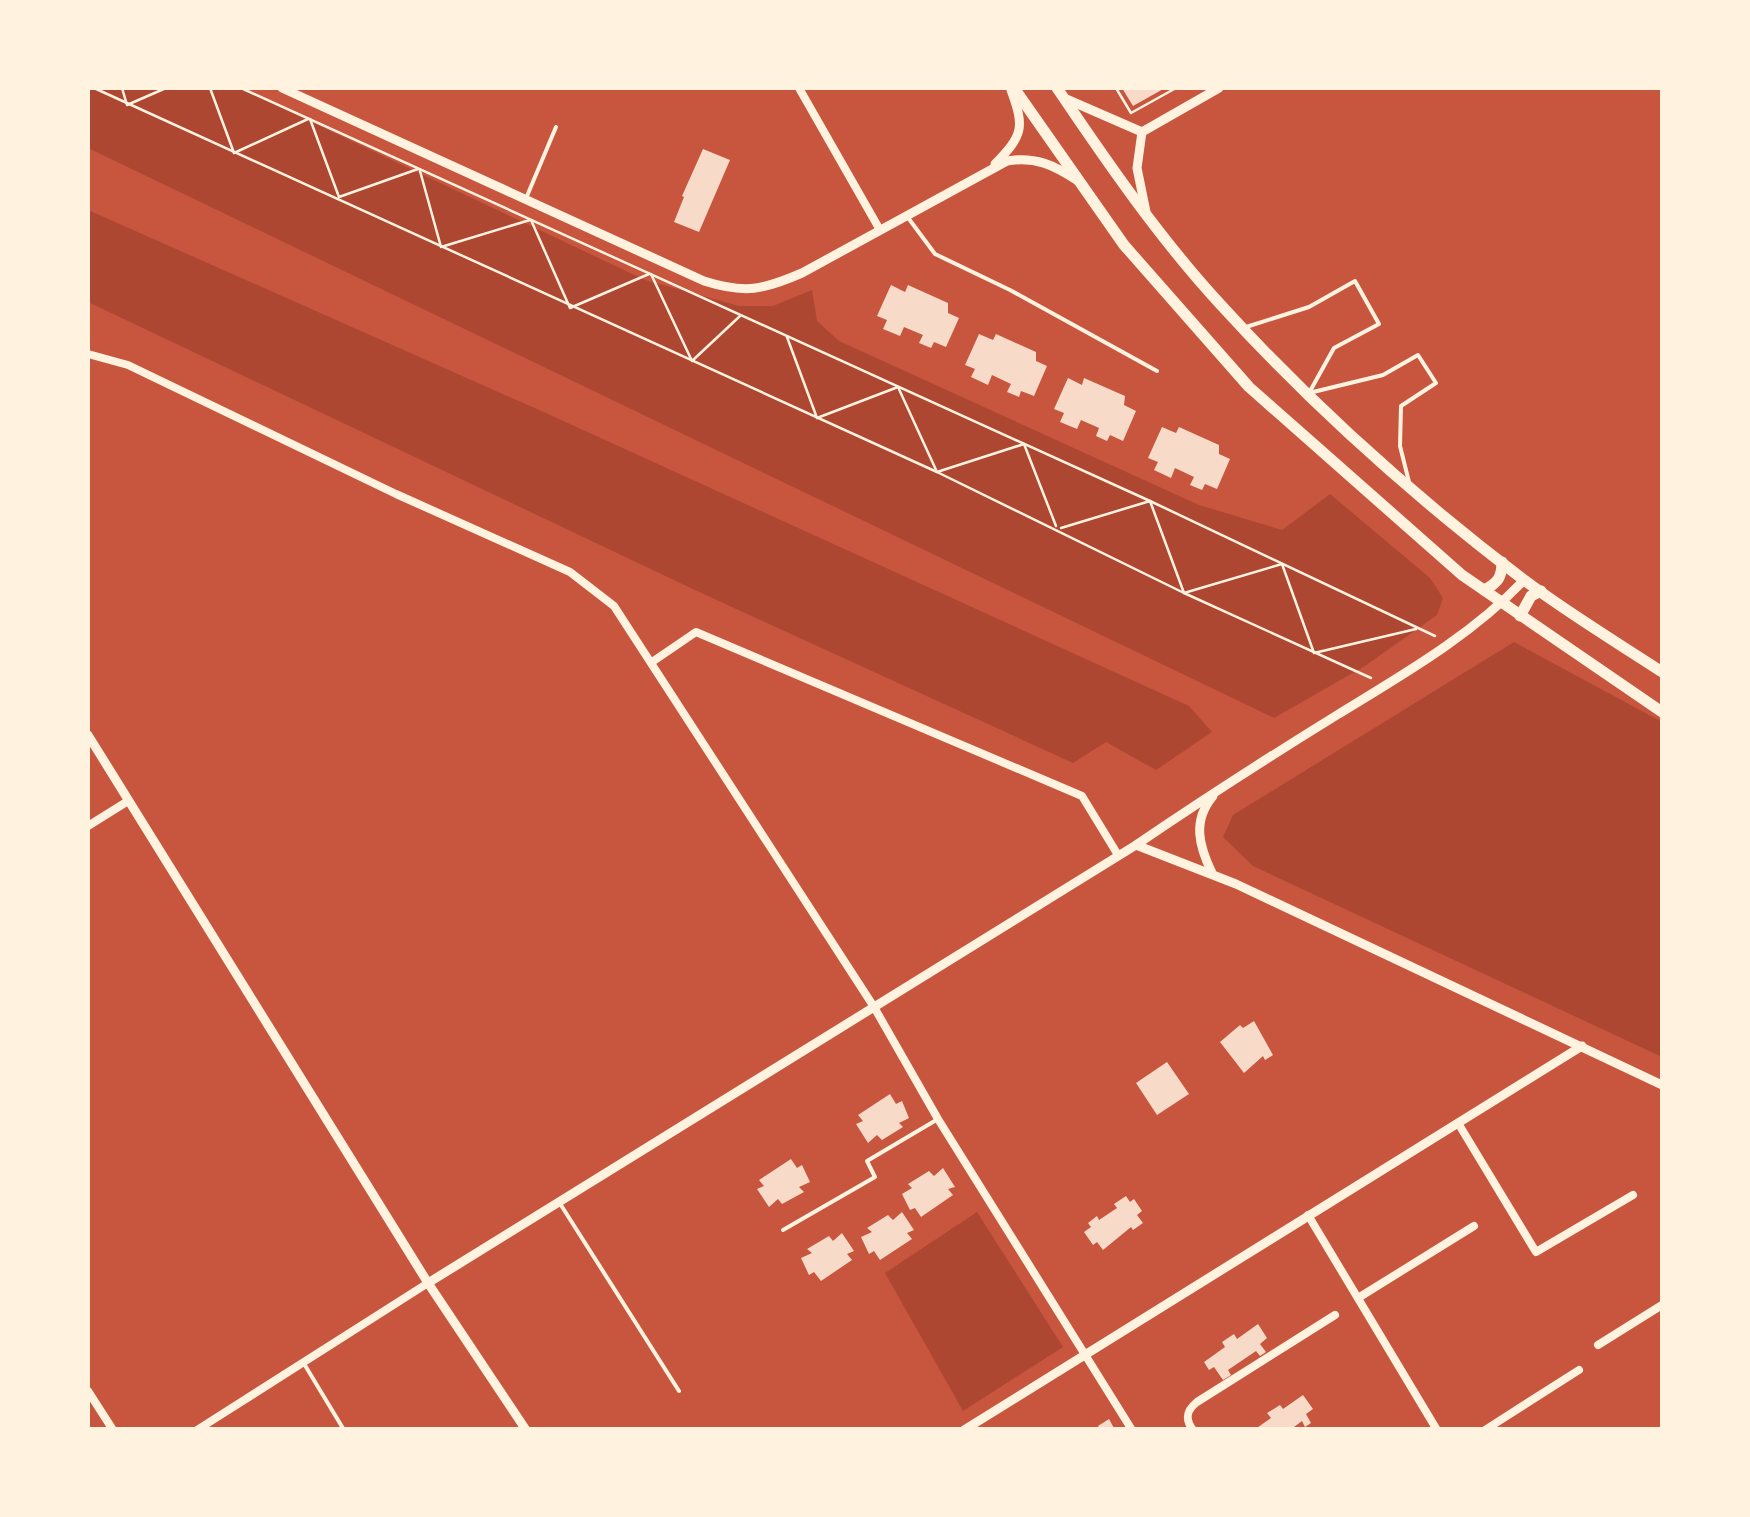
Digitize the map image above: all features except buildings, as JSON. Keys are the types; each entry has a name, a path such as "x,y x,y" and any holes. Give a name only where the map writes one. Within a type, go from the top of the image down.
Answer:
{"main road":[{"path":"1012,88 1124,245 1249,386 1462,576 1662,712"},
{"path":"1061,93 1101,154 1220,304 1308,394 1410,487 1524,580 1662,672"},
{"path":"1484,590 1496,584 1502,574 1502,562"},
{"path":"1520,616 1531,596 1541,591"}],"street":[{"path":"282,88 294,90 704,281 745,291 778,284 802,273 993,166 1021,158 1033,159 1058,168 1082,184"},
{"path":"799,88 880,230"},
{"path":"993,166 1014,145 1018,133 1018,108 1012,88"},
{"path":"1142,132 1219,88"},
{"path":"1061,93 1142,132"},
{"path":"1142,132 1137,168 1146,212"},
{"path":"88,354 128,366 570,572 614,606 874,1007 938,1119 1132,1430"},
{"path":"197,1430 212,1426 303,1362 428,1283 1136,845 1386,685 1502,604 1524,580"},
{"path":"652,662 696,632 784,668 1082,796 1118,854"},
{"path":"88,735 428,1283 526,1430"},
{"path":"1212,873 1203,854 1199,823 1201,811 1222,787"},
{"path":"88,826 128,801"},
{"path":"1136,845 1212,873 1662,1086"},
{"path":"964,1430 1582,1046"},
{"path":"1458,1123 1536,1252 1634,1195"},
{"path":"1308,1215 1437,1430"},
{"path":"1358,1298 1474,1226"},
{"path":"1598,1344 1662,1305"},
{"path":"1193,1430 1187,1416 1189,1408 1335,1315"},
{"path":"1484,1430 1578,1370"},
{"path":"88,1391 114,1430"}],"lane":[{"path":"525,199 556,126"},
{"path":"906,215 935,254 1010,290 1157,371"},
{"path":"1244,328 1308,306 1356,281 1379,324 1334,348 1308,394"},
{"path":"1308,394 1382,375 1418,355 1436,383 1401,406 1400,446 1410,487"},
{"path":"784,1230 874,1177 867,1162 938,1119"},
{"path":"559,1202 679,1390"},
{"path":"303,1362 344,1430"}],"path":[{"path":"94,88 937,472 1184,593 1386,685"},
{"path":"122,88 127,105"},
{"path":"127,105 166,88"},
{"path":"210,88 234,153"},
{"path":"242,88 1450,643"},
{"path":"1116,88 1131,114 1176,88"},
{"path":"234,153 310,118"},
{"path":"310,118 339,197 419,168"},
{"path":"419,168 441,247"},
{"path":"441,247 532,220"},
{"path":"532,220 570,308"},
{"path":"570,308 650,274"},
{"path":"650,274 692,361"},
{"path":"692,361 741,315"},
{"path":"787,336 817,418"},
{"path":"817,418 898,387"},
{"path":"898,387 937,472"},
{"path":"937,472 1024,444"},
{"path":"1024,444 1058,529"},
{"path":"1058,529 1150,502"},
{"path":"1150,502 1184,593"},
{"path":"1184,593 1282,564"},
{"path":"1282,564 1314,653"},
{"path":"1314,653 1419,628"}],"shaded area":[{"path":"88,88 240,88 645,280 739,306 773,306 812,290 817,321 839,341 1199,505 1282,530 1330,494 1430,578 1443,598 1437,615 1365,666 1274,718 88,148"},
{"path":"88,210 1189,706 1212,732 1156,770 1106,742 1073,763 697,591 88,302"},
{"path":"1514,642 1662,722 1662,1057 1253,866 1223,837 1233,815"},
{"path":"977,1212 1063,1347 963,1411 885,1273"}]}
